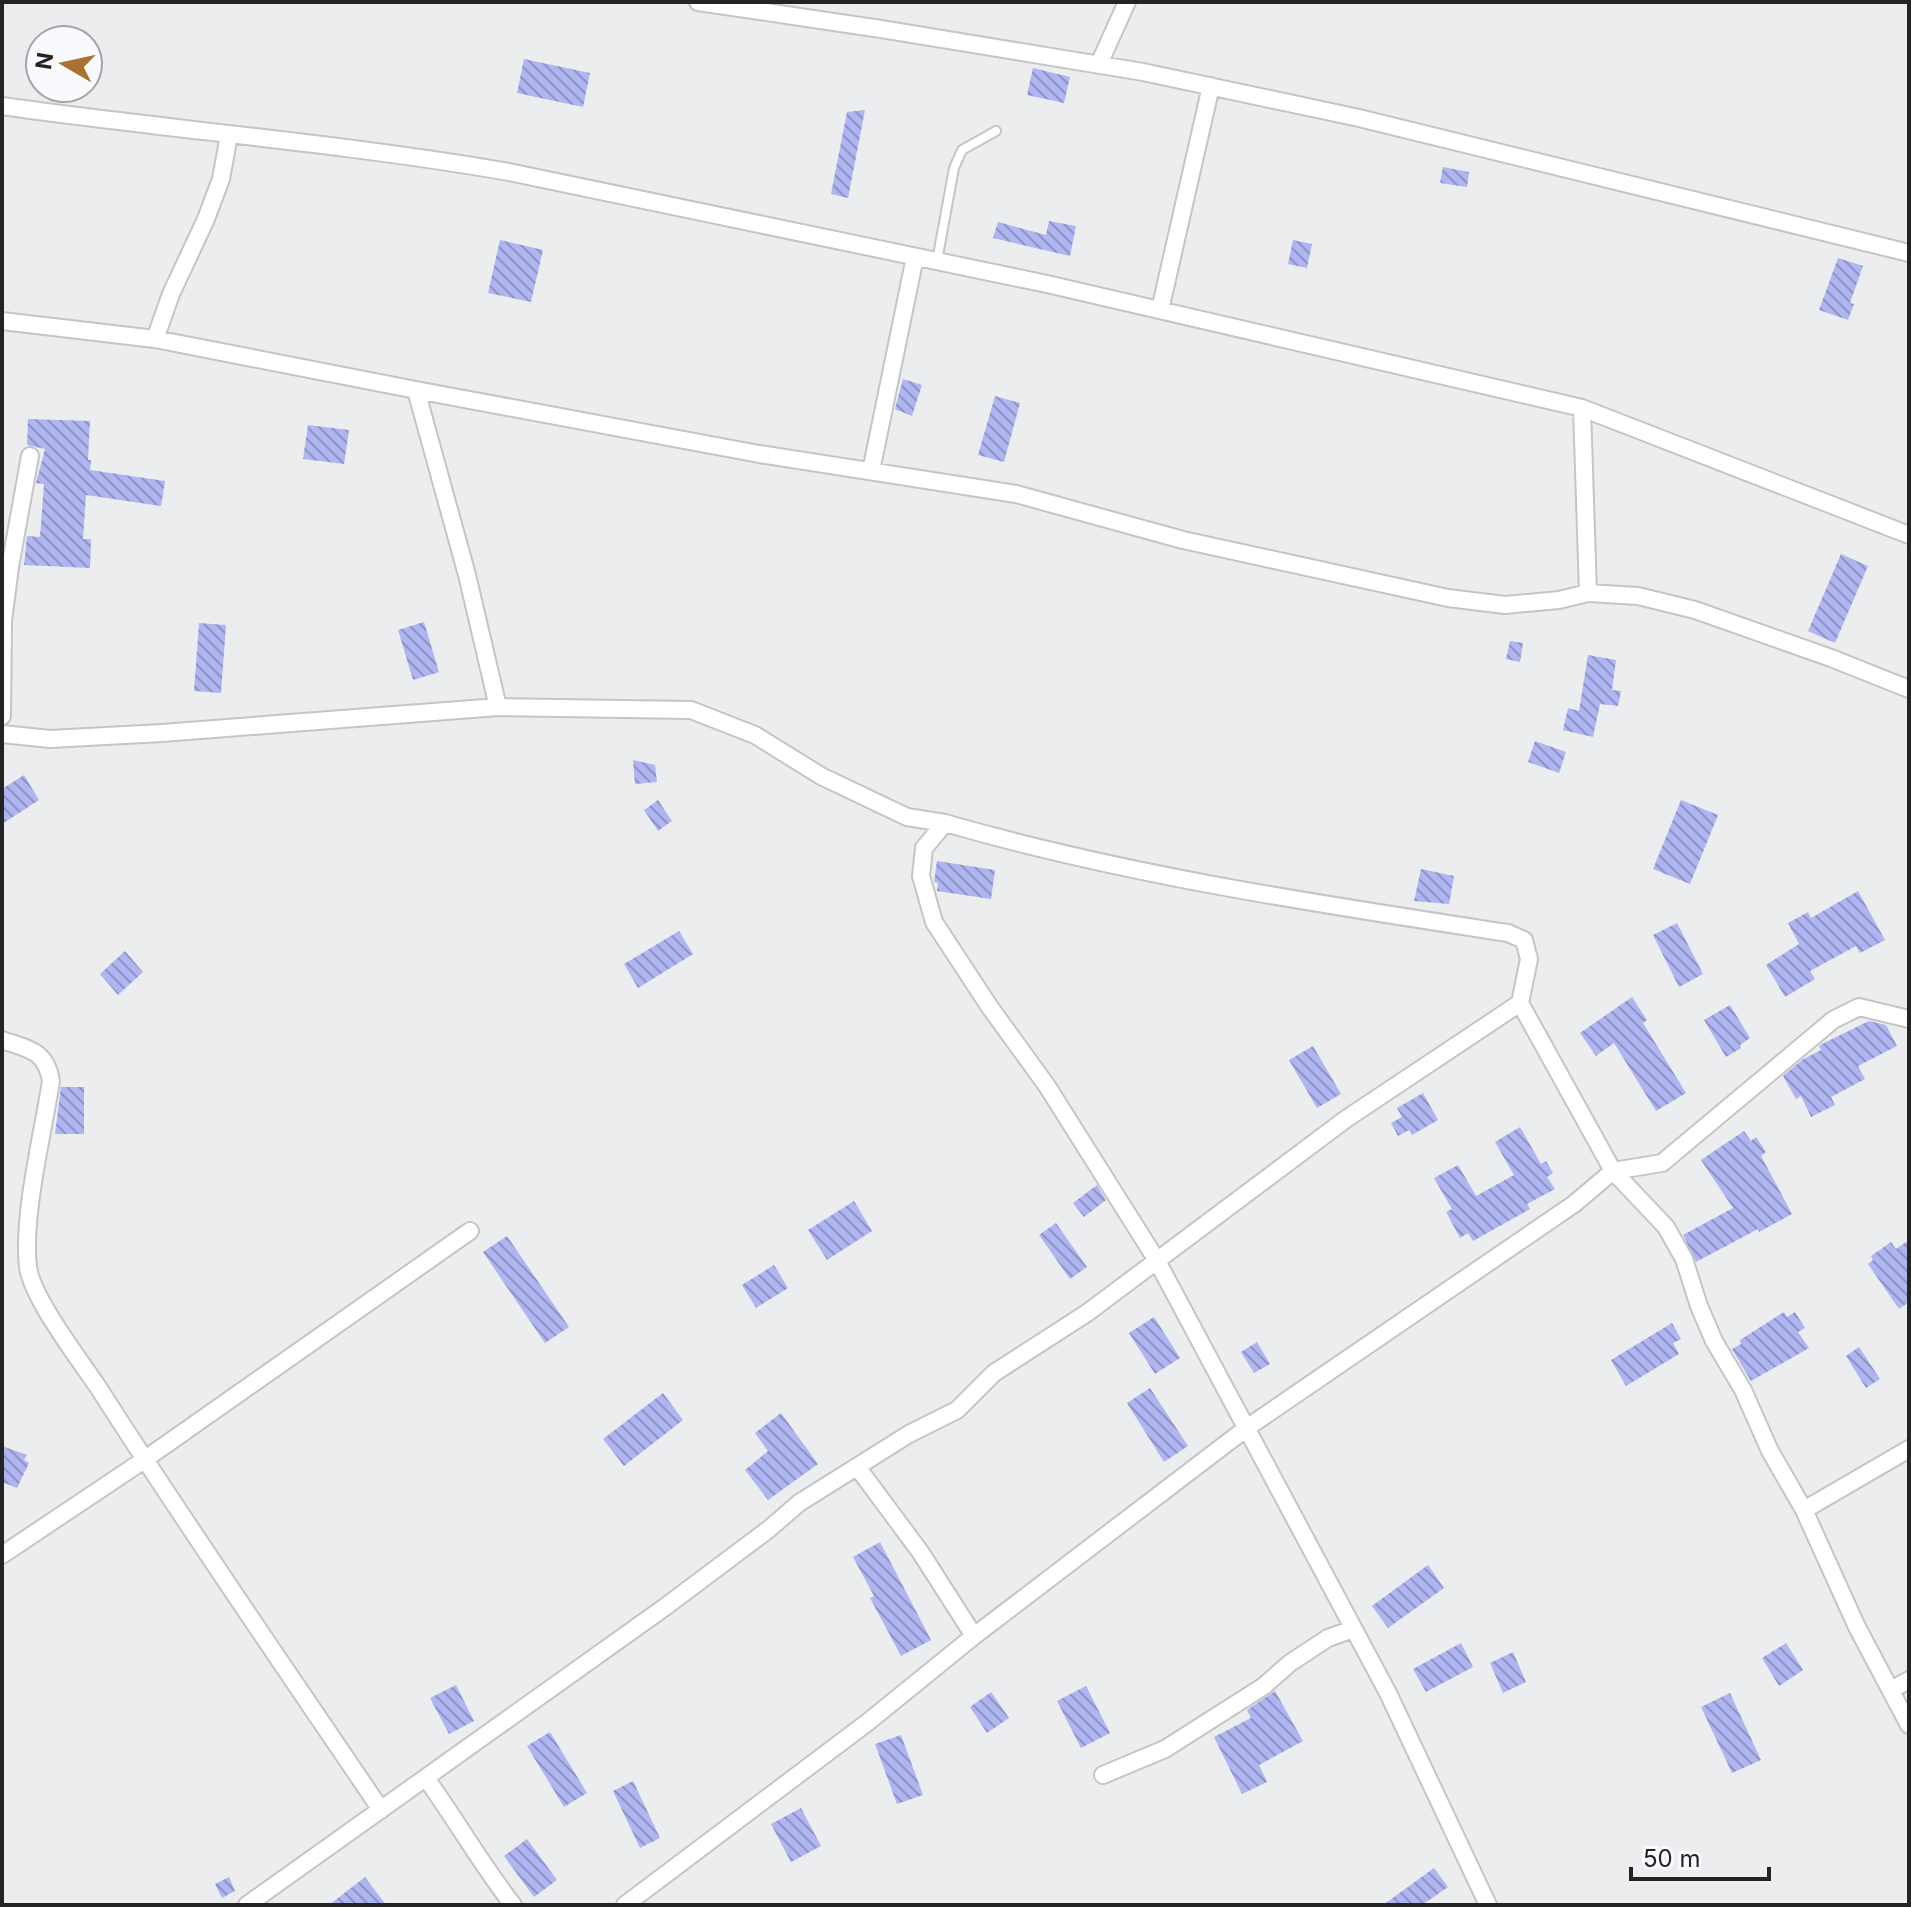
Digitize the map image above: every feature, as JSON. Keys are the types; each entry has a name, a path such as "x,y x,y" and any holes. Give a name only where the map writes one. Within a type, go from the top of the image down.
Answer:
{"street":[{"path":"698,2 1099,64 1211,86 1359,118 1909,253"},
{"path":"1099,64 1127,2"},
{"path":"1160,310 1211,86"},
{"path":"2,106 422,157 480,167 1160,310 1582,408 1909,535"},
{"path":"155,339 221,179 229,135"},
{"path":"871,471 915,257"},
{"path":"2,321 155,339 759,454 1016,494 1183,540 1448,598 1505,605 1559,600 1588,593 1638,596 1695,610 1909,689"},
{"path":"416,390 467,575 498,707"},
{"path":"1582,408 1588,593"},
{"path":"2,716 3,621 30,456"},
{"path":"2,734 50,739 162,733 498,707 696,711 755,735 821,776 907,817 945,823 1001,839 1214,886 1508,933 1524,940 1529,959 1520,1003 1613,1171 1666,1227 1684,1259 1714,1341 1743,1390 1770,1451 1804,1510 1857,1627 1909,1725"},
{"path":"945,823 924,848 921,876 934,922 1047,1086 1156,1259 1388,1693 1488,1905"},
{"path":"247,1905 665,1607 799,1503 909,1434 957,1410 994,1373 1087,1313 1346,1119 1520,1003"},
{"path":"625,1905 868,1722 974,1636 1248,1427 1561,1213 1613,1171 1662,1163 1833,1020 1859,1007 1909,1019"},
{"path":"2,1040 41,1056 48,1065 51,1081 30,1210 28,1269 41,1299 144,1460 381,1810"},
{"path":"2,1555 144,1460 470,1231"},
{"path":"1804,1510 1909,1449"},
{"path":"858,1468 921,1553 974,1636"},
{"path":"1103,1775 1165,1749 1264,1686 1290,1663 1328,1638 1353,1629"},
{"path":"1891,1690 1909,1680"},
{"path":"426,1778 465,1832 485,1869 513,1905"}],"lane":[{"path":"937,262 954,168 962,150 996,131"}],"building":[{"path":"524,59 590,73 583,107 517,93"},
{"path":"1033,68 1070,77 1064,103 1027,95"},
{"path":"865,110 848,198 831,194 847,112"},
{"path":"1443,167 1469,172 1467,187 1440,183"},
{"path":"1049,221 1076,226 1070,256 993,238 998,222 1046,235"},
{"path":"500,240 543,250 531,302 488,293"},
{"path":"1293,240 1312,244 1307,268 1288,264"},
{"path":"1838,258 1863,266 1850,303 1854,304 1848,320 1819,310"},
{"path":"903,379 922,385 912,416 895,409"},
{"path":"995,396 1020,403 1004,462 978,455"},
{"path":"28,419 90,421 90,470 165,481 161,506 86,495 83,539 91,539 90,568 24,565 27,536 40,537 44,484 36,483 45,449 27,445"},
{"path":"308,425 349,430 344,464 303,459"},
{"path":"1841,554 1868,566 1835,643 1808,631"},
{"path":"424,622 439,672 413,680 398,630"},
{"path":"199,623 226,625 221,693 194,691"},
{"path":"1510,641 1523,643 1520,662 1506,659"},
{"path":"1588,655 1616,660 1612,690 1621,691 1618,706 1600,704 1593,737 1563,730 1568,708 1579,711"},
{"path":"1535,741 1566,752 1559,773 1528,762"},
{"path":"633,760 655,765 657,782 635,784"},
{"path":"24,775 39,800 2,824 2,789"},
{"path":"658,800 672,821 658,831 644,810"},
{"path":"1681,800 1718,815 1690,884 1653,869"},
{"path":"937,861 995,870 991,899 937,891 938,883 934,882"},
{"path":"1421,869 1454,876 1449,904 1414,901"},
{"path":"1858,891 1885,940 1860,953 1856,946 1810,971 1815,979 1785,997 1766,965 1799,944 1788,923 1808,912 1811,918"},
{"path":"1677,923 1703,974 1679,987 1653,935"},
{"path":"679,931 693,954 638,988 624,964"},
{"path":"125,951 143,972 118,995 100,974"},
{"path":"1632,997 1647,1020 1643,1023 1686,1093 1656,1111 1614,1043 1596,1056 1580,1033"},
{"path":"1730,1005 1750,1038 1726,1057 1704,1020"},
{"path":"1869,1021 1886,1025 1897,1046 1858,1066 1865,1079 1831,1097 1835,1105 1811,1117 1801,1096 1796,1099 1783,1076 1802,1060 1821,1050 1819,1046 1822,1044"},
{"path":"1313,1046 1341,1094 1317,1108 1289,1060"},
{"path":"61,1087 84,1087 84,1134 55,1134"},
{"path":"1423,1093 1438,1120 1412,1135 1409,1130 1398,1136 1391,1123 1402,1117 1397,1108"},
{"path":"1520,1127 1541,1164 1546,1161 1553,1173 1547,1177 1555,1189 1527,1204 1530,1209 1473,1241 1468,1233 1460,1238 1446,1212 1452,1209 1434,1178 1458,1165 1476,1196 1514,1175 1495,1142"},
{"path":"1744,1131 1751,1141 1756,1137 1766,1152 1761,1156 1792,1214 1696,1262 1683,1235 1733,1208 1701,1160"},
{"path":"1097,1185 1106,1200 1084,1217 1073,1203"},
{"path":"854,1201 872,1231 827,1260 808,1230"},
{"path":"1056,1223 1087,1267 1070,1279 1039,1235"},
{"path":"507,1236 569,1327 545,1343 483,1252"},
{"path":"1909,1240 1909,1302 1899,1309 1868,1264 1873,1260 1871,1256 1891,1242 1896,1249"},
{"path":"774,1265 788,1288 756,1308 742,1285"},
{"path":"1784,1312 1787,1317 1795,1312 1805,1328 1798,1332 1809,1348 1751,1381 1732,1349 1741,1344 1740,1340"},
{"path":"1154,1317 1180,1358 1155,1374 1129,1333"},
{"path":"1672,1323 1681,1339 1673,1343 1679,1354 1626,1386 1611,1360"},
{"path":"1257,1342 1270,1364 1254,1373 1241,1352"},
{"path":"1859,1347 1880,1379 1866,1388 1846,1356"},
{"path":"1150,1388 1188,1446 1164,1462 1127,1403"},
{"path":"663,1393 683,1420 624,1466 603,1439"},
{"path":"781,1413 818,1464 768,1500 745,1470 768,1451 755,1433"},
{"path":"2,1446 27,1455 24,1460 29,1463 17,1488 2,1482"},
{"path":"880,1542 931,1640 901,1656 870,1598 874,1596 853,1557"},
{"path":"1428,1565 1444,1588 1388,1628 1372,1606"},
{"path":"1461,1643 1473,1667 1426,1692 1413,1669"},
{"path":"1786,1643 1803,1670 1779,1686 1762,1658"},
{"path":"1513,1652 1526,1682 1503,1693 1490,1663"},
{"path":"456,1685 474,1721 449,1734 430,1698"},
{"path":"1086,1686 1110,1733 1081,1748 1057,1701"},
{"path":"1275,1691 1303,1741 1259,1765 1267,1782 1242,1794 1214,1737 1251,1718 1247,1710"},
{"path":"991,1692 1009,1718 987,1733 970,1707"},
{"path":"1730,1693 1761,1760 1732,1773 1701,1707"},
{"path":"550,1732 587,1793 564,1807 527,1746"},
{"path":"901,1735 923,1795 897,1804 875,1744"},
{"path":"633,1781 660,1838 640,1848 613,1791"},
{"path":"801,1808 821,1846 791,1862 771,1824"},
{"path":"527,1839 557,1880 534,1897 504,1856"},
{"path":"1434,1868 1448,1887 1422,1905 1383,1905"},
{"path":"229,1877 235,1891 222,1898 215,1884"},
{"path":"365,1877 386,1905 329,1905"}]}
